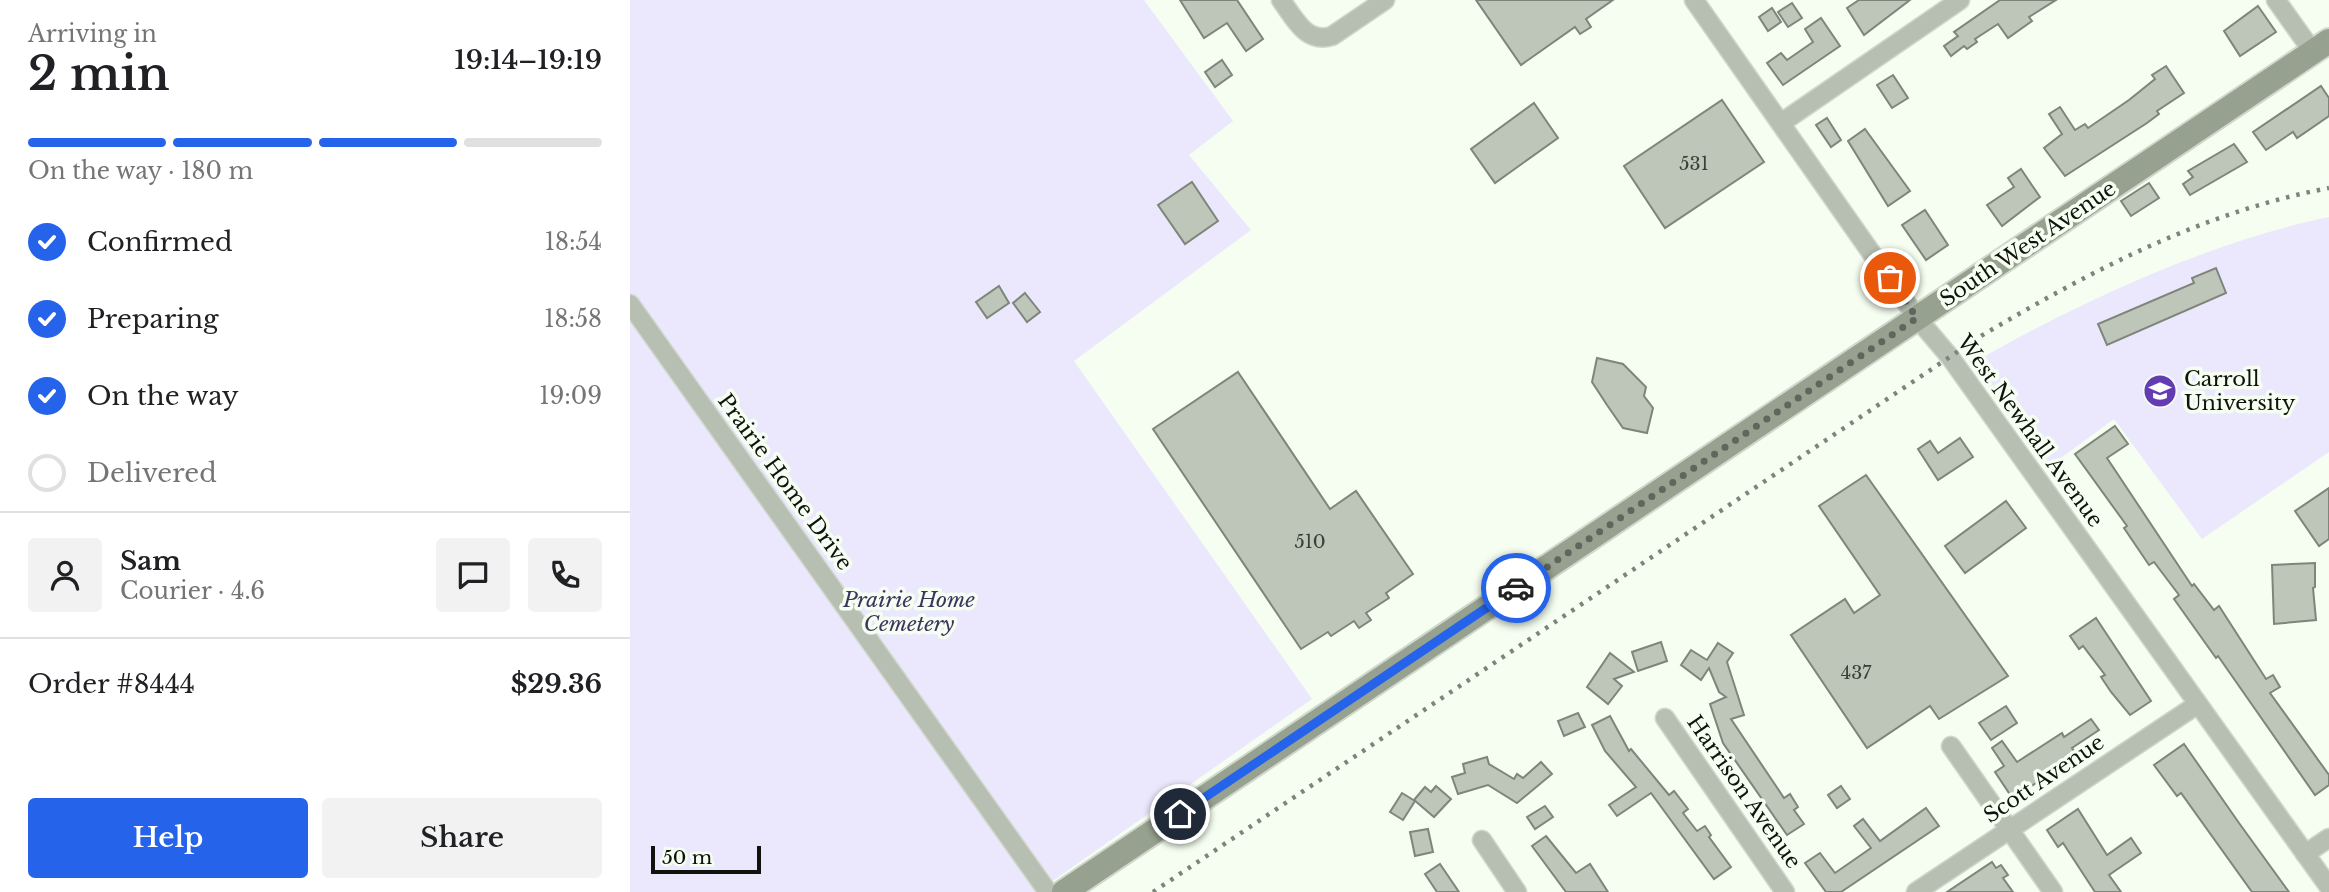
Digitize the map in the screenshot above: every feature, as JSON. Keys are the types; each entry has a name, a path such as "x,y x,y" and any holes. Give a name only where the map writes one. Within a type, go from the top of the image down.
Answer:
{"street":[{"path":"1281,0 1305,32 1322,39 1332,36 1385,0"},
{"name":"West Newhall Avenue","path":"1694,0 1917,318 1950,357 2329,887"},
{"path":"1781,123 1960,0"},
{"path":"2276,0 2321,46"},
{"name":"South West Avenue","path":"1064,892 2321,46"},
{"name":"Prairie Home Drive","path":"630,304 1048,892"},
{"name":"Scott Avenue","path":"1916,892 2198,704"},
{"name":"Harrison Avenue","path":"1665,718 1785,892"},
{"path":"1951,746 2053,892"},
{"path":"2305,854 2329,838"},
{"path":"1482,840 1517,892"}],"green space":[{"name":"Prairie Home Cemetery","path":"630,0 1144,0 1233,121 1189,155 1251,230 1074,361 1312,699 1037,892 630,892"},
{"name":"Carroll University","path":"2329,217 2329,452 2202,539 2114,419 2046,469 1971,364 2099,297 2191,258 2284,228"}],"building":[{"path":"1180,0 1237,0 1263,39 1246,51 1227,23 1204,38"},
{"path":"1476,0 1613,0 1586,19 1591,27 1580,34 1575,27 1521,65"},
{"path":"1859,0 1910,0 1864,35 1847,8"},
{"path":"2000,0 2056,0 2029,17 2032,21 2008,38 1998,24 1975,39 1977,42 1967,49 1964,46 1951,56 1944,46 1958,36 1954,32"},
{"path":"1792,3 1802,18 1788,27 1778,12"},
{"path":"2258,6 2276,32 2240,56 2224,31"},
{"path":"1772,8 1781,22 1768,31 1759,17"},
{"path":"1821,18 1840,46 1783,85 1767,63 1781,53 1787,60 1813,42 1805,29"},
{"path":"1222,60 1232,75 1215,87 1205,72"},
{"path":"2166,66 2184,93 2157,111 2159,114 2147,123 2065,176 2044,148 2062,134 2049,114 2060,107 2075,130 2085,124 2088,128 2129,100 2155,79 2152,75"},
{"path":"1893,75 1908,98 1892,108 1877,85"},
{"path":"2321,86 2329,98 2329,116 2297,138 2293,132 2266,150 2253,132"},
{"path":"1722,100 1764,162 1665,228 1624,166"},
{"path":"1534,103 1558,138 1495,183 1471,149"},
{"path":"1827,118 1841,140 1831,147 1816,125"},
{"path":"1865,129 1910,191 1888,206 1848,141"},
{"path":"2234,144 2247,162 2190,195 2183,184 2193,177 2188,171"},
{"path":"2021,169 2040,197 2002,226 1987,205 2014,187 2008,178"},
{"path":"1192,182 1218,221 1185,244 1158,205"},
{"path":"2149,183 2159,198 2131,216 2121,201"},
{"path":"1925,210 1948,245 1926,260 1902,225"},
{"path":"2216,268 2226,293 2107,345 2098,324 2194,283 2192,278"},
{"path":"999,286 1009,303 987,318 976,302"},
{"path":"1025,293 1040,312 1027,322 1013,303"},
{"path":"1597,358 1623,364 1646,387 1644,396 1653,408 1647,433 1623,428 1607,405 1592,382"},
{"path":"1238,372 1330,509 1356,491 1413,574 1386,593 1389,598 1366,613 1371,620 1359,628 1354,621 1331,636 1328,632 1301,649 1153,429"},
{"path":"2115,426 2128,444 2107,458 2192,586 2194,584 2214,610 2219,606 2266,679 2273,675 2280,687 2270,693 2329,775 2329,785 2315,795 2218,656 2216,658 2174,599 2179,595 2154,562 2149,565 2124,528 2127,526 2075,454"},
{"path":"1960,438 1973,457 1938,480 1918,449 1930,441 1938,453"},
{"path":"1866,475 2008,676 1939,719 1930,706 1867,748 1791,635 1845,599 1854,613 1880,595 1819,506"},
{"path":"2329,488 2329,539 2319,546 2295,511"},
{"path":"2006,501 2026,528 1965,573 1945,546"},
{"path":"2315,563 2313,588 2316,620 2274,624 2272,565"},
{"path":"2096,618 2151,701 2130,715 2111,692 2101,677 2105,675 2083,646 2079,649 2070,636"},
{"path":"1661,642 1667,661 1638,671 1632,652"},
{"path":"1718,643 1733,653 1727,662 1744,715 1731,719 1784,798 1790,794 1798,807 1794,810 1804,824 1787,835 1723,743 1710,704 1726,697 1719,692 1709,668 1701,680 1681,665 1691,650 1707,660"},
{"path":"1610,653 1634,672 1614,679 1622,686 1608,704 1587,687"},
{"path":"2006,706 2017,723 1991,740 1979,723"},
{"path":"1578,713 1585,727 1564,736 1558,721"},
{"path":"1610,716 1629,751 1631,749 1669,795 1674,791 1688,809 1683,813 1697,831 1705,826 1711,835 1709,837 1731,867 1714,879 1651,793 1617,816 1609,805 1636,787 1605,751 1592,725"},
{"path":"2091,719 2099,730 2072,748 2074,751 2067,755 2070,759 2013,799 1995,772 2004,766 1992,748 2002,741 2017,762 2062,733 2064,737"},
{"path":"2184,744 2289,892 2252,892 2181,793 2177,796 2154,765"},
{"path":"1487,757 1489,764 1514,779 1517,774 1523,778 1541,762 1552,774 1517,803 1488,785 1458,794 1452,777 1465,773 1463,764"},
{"path":"1436,786 1451,799 1434,817 1414,800 1425,787 1431,792"},
{"path":"1841,786 1850,799 1837,808 1828,795"},
{"path":"1402,793 1415,801 1403,820 1390,812"},
{"path":"1545,806 1553,817 1535,829 1527,817"},
{"path":"1926,808 1939,826 1841,892 1826,892 1805,863 1820,853 1835,873 1871,848 1854,826 1863,819 1880,841"},
{"path":"2078,809 2107,855 2131,838 2141,853 2109,875 2121,892 2095,892 2063,843 2058,847 2047,830"},
{"path":"1428,829 1433,852 1415,856 1410,832"},
{"path":"1546,836 1576,873 1590,864 1608,892 1566,892 1532,846"},
{"path":"1992,862 1996,868 2001,865 2008,875 2003,878 2013,892 1947,892"},
{"path":"1440,864 1459,892 1437,892 1425,874"}],"railway":[{"path":"1153,892 1981,336 2106,267 2192,228 2237,212 2329,188"}],"way so far":[{"path":"1516,588 1917,318 1890,278"}],"place":[{"name":"Carroll University","path":"2160,391"}],"route":[{"path":"1180,814 1516,588"}]}
